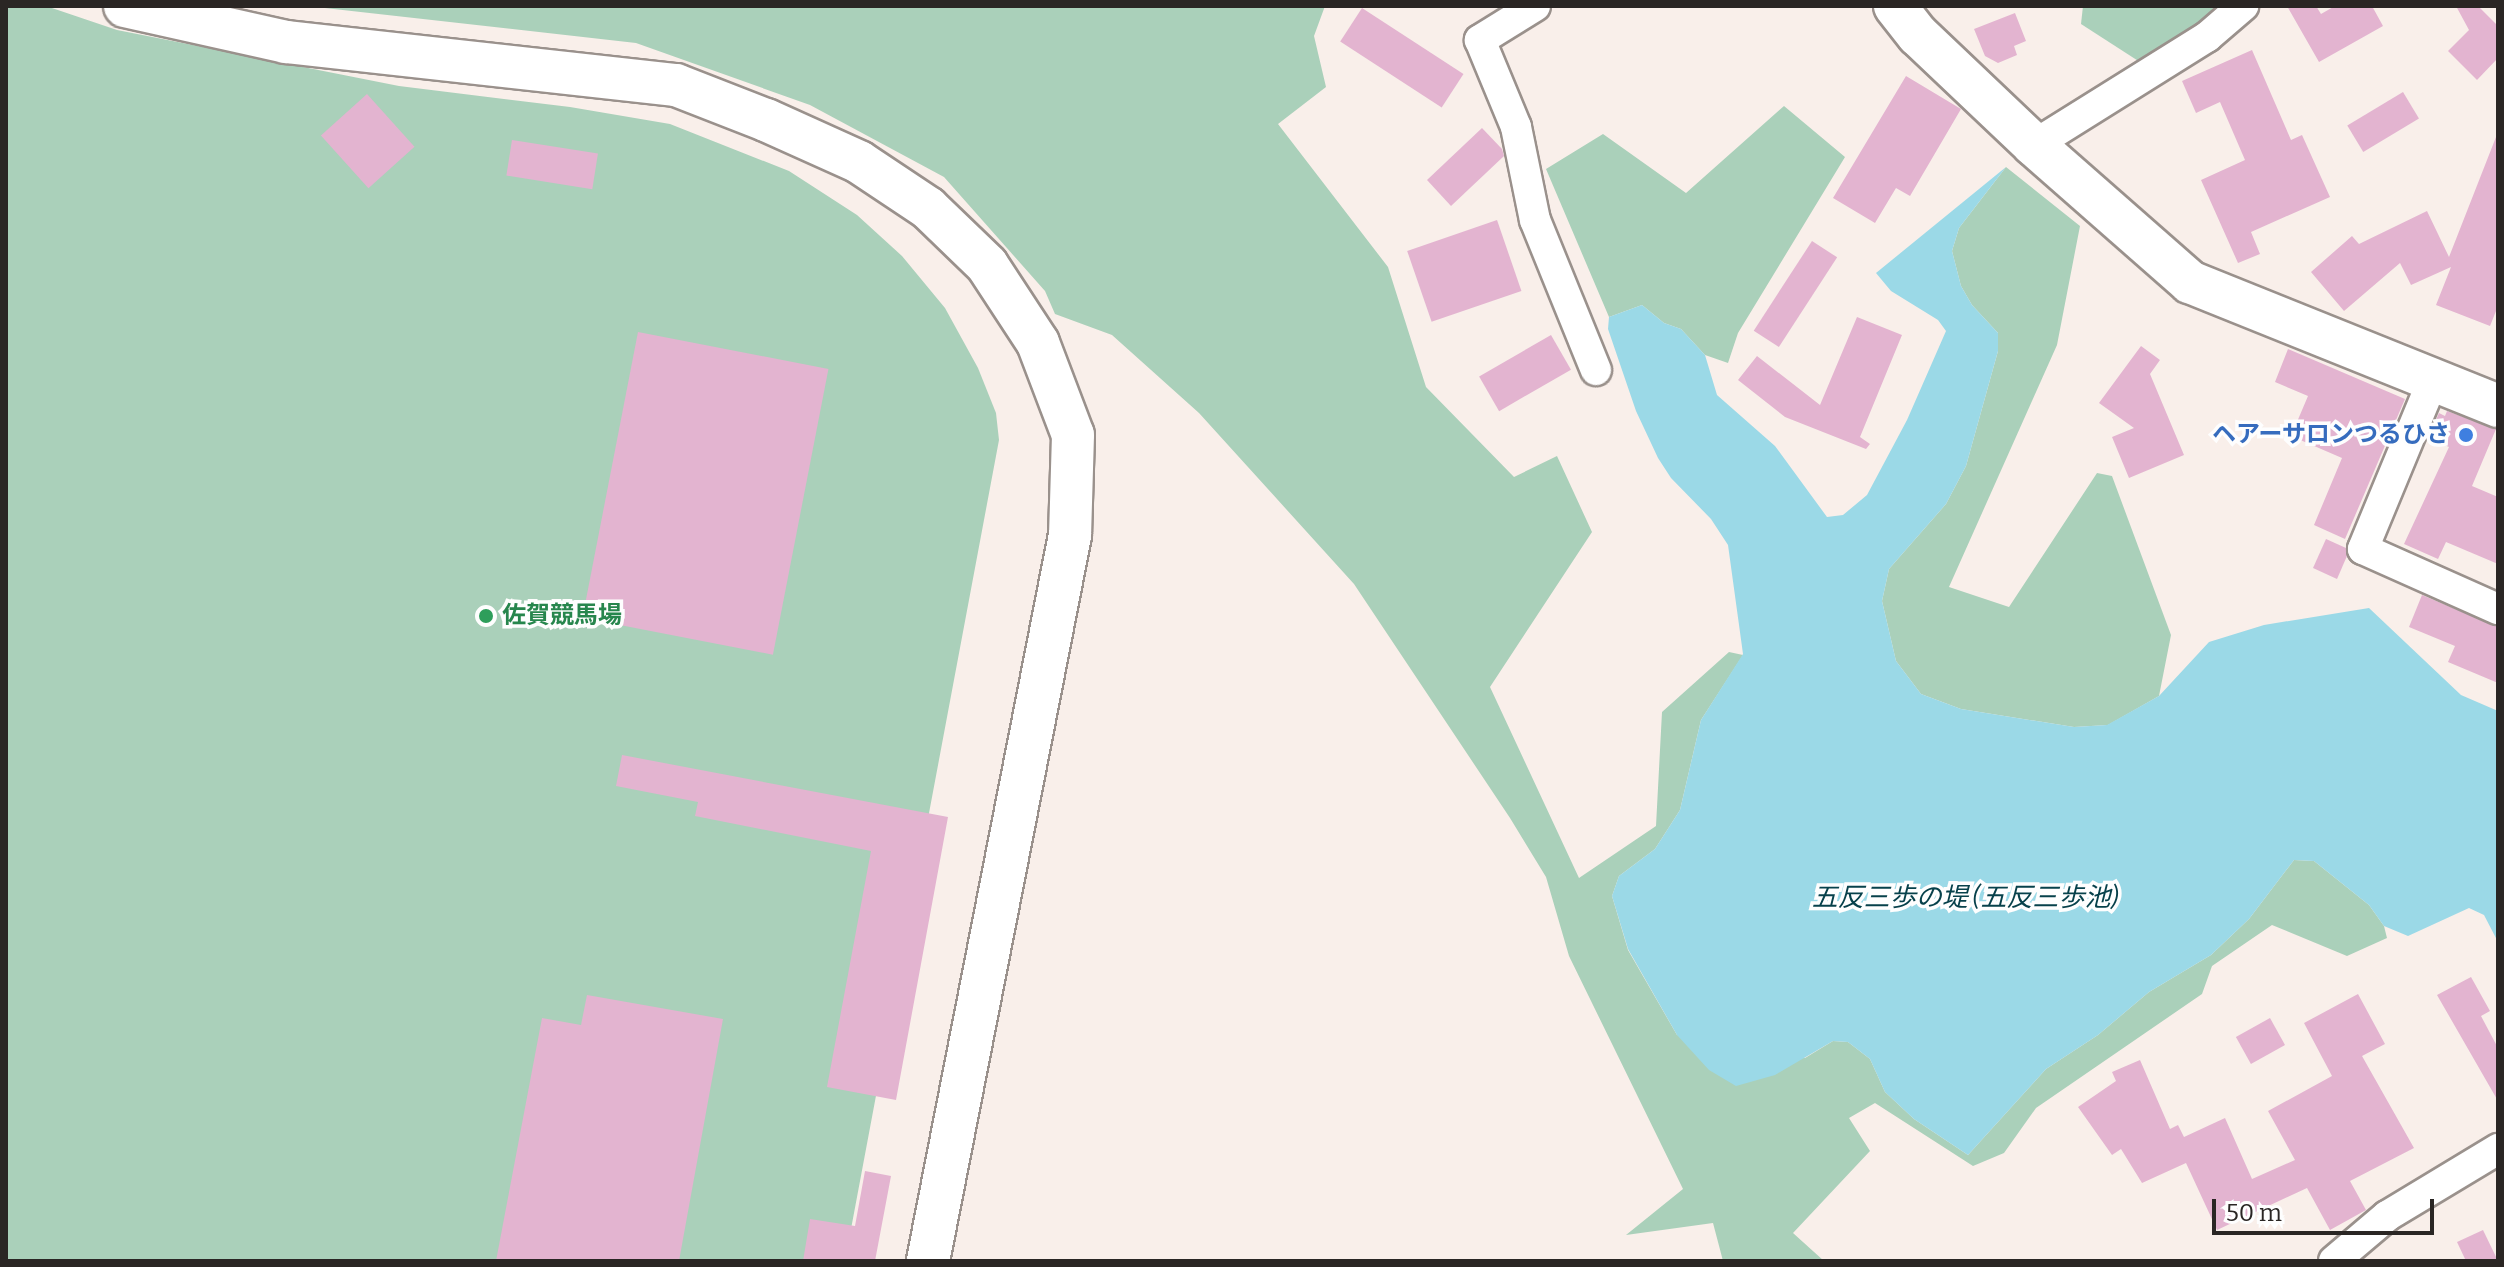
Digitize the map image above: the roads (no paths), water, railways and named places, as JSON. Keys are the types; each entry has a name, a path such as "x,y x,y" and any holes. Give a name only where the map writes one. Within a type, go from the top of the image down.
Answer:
{"street":[{"path":"125,6 286,42 676,85 766,120 859,162 928,208 987,265 1038,343 1073,435 1070,535 928,1261"},
{"path":"1535,6 1480,40 1516,127 1535,220 1596,370"},
{"path":"1895,6 1918,35 2034,145 2190,282 2498,406"},
{"path":"2034,145 2207,37 2243,6"},
{"path":"2433,380 2363,549 2498,609"},
{"path":"2334,1261 2387,1216 2498,1149"}],"water":[{"name":"五反三歩の堤 (五反三歩池)","path":"2006,167 1959,228 1952,251 1961,286 1972,305 1998,333 1998,351 1966,466 1946,504 1889,569 1882,601 1896,661 1921,694 1961,709 2074,727 2107,725 2159,696 2209,642 2264,625 2369,608 2461,695 2498,711 2498,942 2484,915 2469,908 2408,936 2384,926 2369,905 2314,861 2294,860 2249,919 2211,955 2149,992 2098,1035 2046,1069 1968,1155 1914,1119 1885,1092 1870,1059 1848,1042 1833,1041 1775,1075 1736,1086 1709,1070 1677,1035 1628,949 1612,896 1619,876 1655,849 1680,810 1701,720 1743,654 1728,545 1711,519 1671,478 1658,458 1636,411 1608,329 1609,317 1642,305 1664,323 1681,329 1705,355 1717,395 1775,446 1827,517 1843,515 1867,495 1907,420 1946,331 1938,320 1891,291 1876,273"}],"place":[{"name":"ヘアーサロンつるひさ","path":"2466,435"},
{"name":"佐賀競馬場","path":"486,616"}]}
